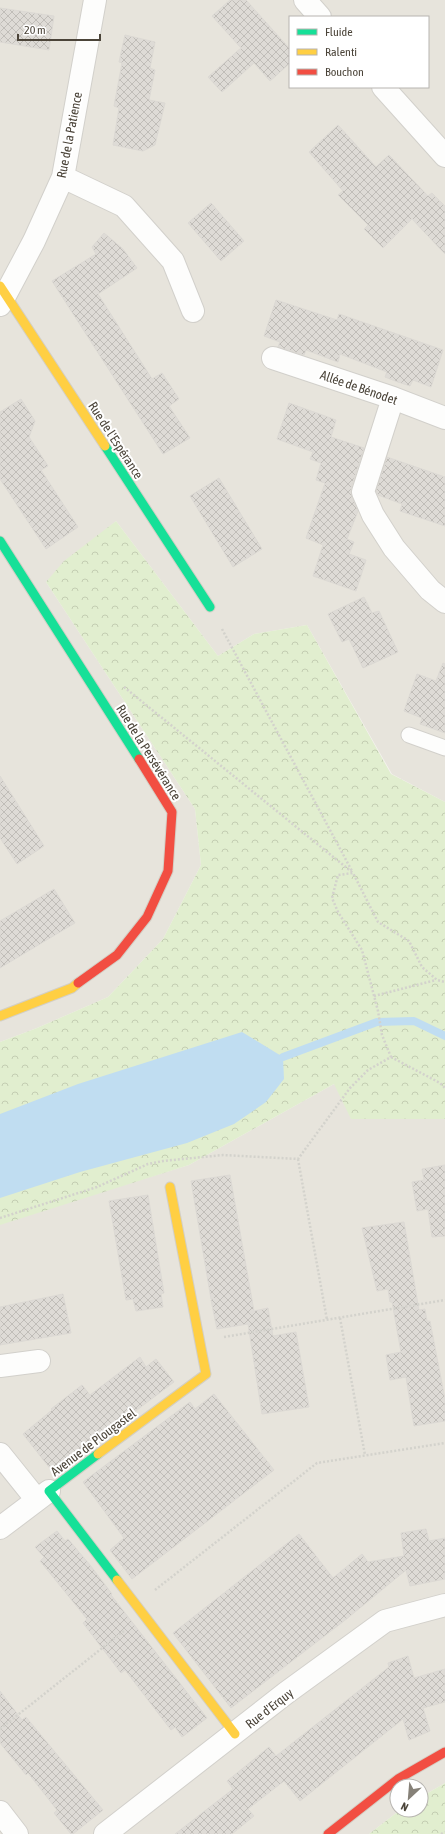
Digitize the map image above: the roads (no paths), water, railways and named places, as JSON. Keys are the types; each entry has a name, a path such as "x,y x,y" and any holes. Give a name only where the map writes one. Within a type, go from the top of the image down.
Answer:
{"street":[{"name":"Rue de la Patience","path":"2,295 34,241 63,177 95,0"},
{"path":"305,0 319,16"},
{"path":"384,88 445,156"},
{"path":"63,177 124,206 173,260 193,311"},
{"name":"Rue de l'Espérance","path":"2,295 210,607"},
{"name":"Allée de Bénodet","path":"273,358 393,398 445,418"},
{"path":"393,398 363,492 373,516 394,548 430,590 445,602"},
{"name":"Rue de la Persévérance","path":"0,541 172,812 168,871 147,917 117,955 72,988 0,1016"},
{"name":"Avenue de Plougastel","path":"170,1187 206,1374 43,1495 136,1604 235,1734"},
{"path":"0,1366 39,1360"},
{"path":"0,1454 43,1495 0,1528"},
{"name":"Rue d'Erquy","path":"105,1834 286,1693 385,1621 445,1605"},
{"path":"328,1834 385,1788 408,1772 445,1752"},
{"path":"0,1812 17,1834"}],"lane":[{"path":"409,735 445,748"}],"water":[{"path":"242,1032 283,1057 284,1079 266,1102 234,1124 187,1143 80,1172 0,1198 0,1114 78,1084"}],"waterway":[{"path":"283,1057 377,1022 414,1021 445,1036"}]}
